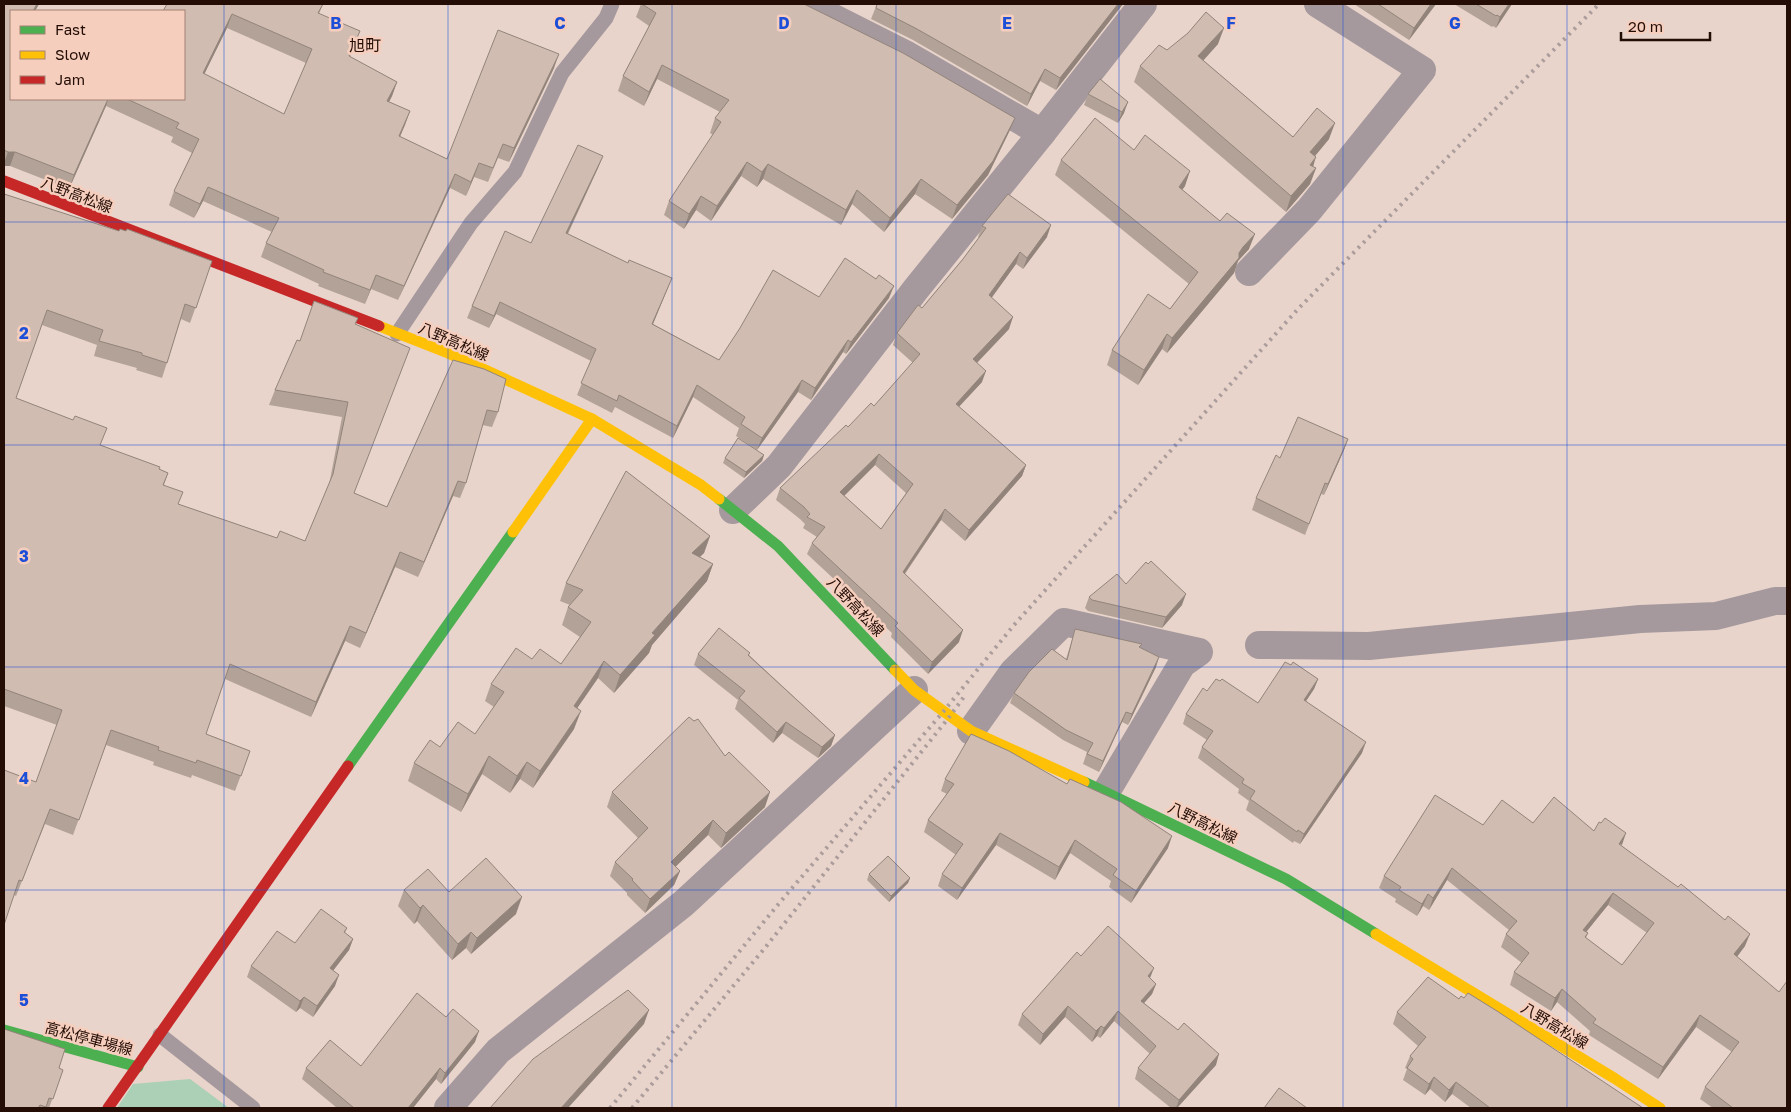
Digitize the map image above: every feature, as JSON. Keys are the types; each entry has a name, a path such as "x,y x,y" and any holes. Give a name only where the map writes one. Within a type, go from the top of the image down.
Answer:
{"main road":[{"name":"八野高松線","path":"4,181 448,354 592,419 701,485 778,546 914,690 971,732 1106,792 1286,879 1614,1078 1660,1108"},
{"path":"108,1108 592,419"},
{"name":"高松停車場線","path":"4,1030 138,1067"}],"street":[{"path":"806,4 905,54 1042,133"},
{"path":"732,510 779,466 916,289 1143,4"},
{"path":"1249,272 1309,210 1422,70 1318,4"},
{"path":"1259,646 1369,646 1640,619 1716,616 1775,601 1787,601"},
{"path":"971,732 1013,672 1064,622 1199,652 1182,664 1106,792"},
{"path":"448,1108 498,1051 684,903 914,690"}],"lane":[{"path":"397,334 471,223 515,172 562,73 606,18 612,4"},
{"path":"160,1035 253,1108"}],"green space":[{"path":"190,1079 229,1108 117,1108 133,1084"}],"building":[{"path":"4,4 37,4 34,10 10,10 10,100 108,100 74,175 15,152 4,150"},
{"path":"167,4 323,4 318,13 360,31 349,56 397,82 387,101 410,111 399,136 447,159 498,30 559,54 514,148 503,144 493,168 479,163 471,182 455,174 404,286 376,275 370,290 323,272 324,270 266,243 279,218 208,187 200,204 175,192 199,139 176,128 179,123 129,100 185,100 185,10 164,10","holes":["232,14 312,49 284,114 203,73"]},
{"path":"642,4 804,4 903,53 1015,118 993,161 957,205 921,179 890,218 857,190 846,210 768,164 762,172 747,162 717,206 701,196 689,214 669,201 721,122 715,118 729,100 662,65 649,92 623,76 656,13"},
{"path":"877,4 1118,4 1060,78 1045,69 1031,94 917,29 876,8"},
{"path":"1378,4 1431,4 1414,28"},
{"path":"1476,4 1509,4 1500,17"},
{"path":"1206,12 1224,28 1198,56 1293,137 1317,108 1335,123 1310,152 1316,157 1310,165 1316,168 1291,196 1140,66 1159,45 1167,50 1188,33"},
{"path":"1100,79 1128,102 1122,112 1088,94"},
{"path":"1095,118 1134,150 1145,135 1190,171 1179,187 1220,221 1227,213 1255,234 1239,253 1239,258 1172,338 1167,334 1144,370 1112,350 1148,294 1170,309 1198,272 1061,160"},
{"path":"578,145 603,156 566,233 628,263 629,260 672,278 652,324 719,360 740,328 773,270 819,297 845,258 876,279 879,275 894,286 851,342 848,340 815,388 802,380 762,438 741,424 745,417 697,385 677,426 619,395 617,401 581,383 596,349 500,302 494,316 472,306 505,231 531,243"},
{"path":"4,194 119,231 120,229 126,231 127,229 212,261 196,308 185,304 167,363 142,355 142,353 99,341 103,330 47,310 16,398 73,420 75,416 107,428 100,445 160,467 159,469 168,473 163,485 183,492 178,504 277,538 280,531 305,541 333,474 348,402 275,390 297,340 300,341 314,301 358,318 355,324 410,348 354,493 387,507 453,360 484,369 506,379 498,412 487,410 466,483 458,481 424,562 400,552 366,633 350,626 316,702 230,664 206,734 250,751 241,776 197,760 196,763 158,750 159,747 111,730 79,820 50,809 22,881 19,880 4,925 4,770 36,782 62,710 4,689"},
{"path":"1008,194 1051,225 1027,258 1020,252 989,295 1013,317 973,359 986,371 956,404 1026,465 969,530 945,509 903,572 963,630 932,662 895,626 898,623 812,543 825,527 807,517 810,514 804,507 780,488 846,425 848,427 871,403 874,406 920,354 897,333 918,305 922,308 963,259 986,228 982,226","holes":["879,454 913,484 881,529 840,492"]},
{"path":"1298,417 1348,439 1328,484 1325,483 1309,524 1256,498 1276,455 1280,458"},
{"path":"738,438 764,455 746,472 725,458"},
{"path":"626,471 710,536 692,553 713,564 652,633 655,635 620,675 604,661 574,706 581,711 540,771 527,762 517,776 489,756 468,794 414,763 430,740 440,747 458,722 475,734 504,692 491,684 516,648 532,659 540,649 561,664 591,622 568,607 583,590 566,583"},
{"path":"1151,561 1186,594 1166,617 1092,600 1089,597 1117,574 1126,584 1146,562 1148,564"},
{"path":"719,628 750,653 748,655 835,735 822,747 786,722 777,732 739,698 745,691 698,654"},
{"path":"1075,629 1142,644 1139,647 1159,657 1132,714 1126,712 1103,761 1087,754 1093,743 1066,730 1014,693 1029,672 1052,649 1067,660"},
{"path":"1285,662 1291,665 1293,662 1318,679 1304,700 1366,742 1304,834 1298,830 1297,832 1250,799 1255,791 1242,783 1244,779 1202,747 1213,731 1186,714 1203,688 1207,691 1216,679 1220,681 1222,679 1258,703"},
{"path":"689,717 694,721 698,719 725,756 729,752 770,792 726,833 713,820 671,862 680,871 650,899 615,862 648,828 612,792"},
{"path":"971,734 1009,751 1067,784 1070,779 1121,802 1172,836 1136,891 1113,875 1117,869 1075,840 1059,867 1000,833 962,888 942,874 963,844 928,820 954,784 945,779"},
{"path":"1435,795 1483,825 1502,800 1533,823 1554,797 1594,831 1599,822 1601,823 1605,818 1626,833 1619,844 1678,887 1681,884 1725,920 1728,916 1750,934 1734,954 1779,992 1787,981 1787,1108 1733,1108 1705,1087 1739,1042 1700,1015 1663,1067 1593,1023 1596,1019 1562,989 1555,998 1514,972 1529,953 1506,934 1517,921 1452,868 1433,898 1428,894 1422,904 1399,890 1401,887 1384,876","holes":["1613,893 1654,923 1622,965 1585,937 1588,933 1583,930"]},
{"path":"888,856 910,878 891,896 869,874"},
{"path":"486,858 522,897 477,938 471,932 458,944 423,905 420,908 404,890 428,869 449,892"},
{"path":"321,909 347,928 344,932 353,939 330,968 339,975 317,1006 304,997 300,1001 251,966 277,931 295,943"},
{"path":"1108,926 1154,968 1148,976 1156,984 1141,1001 1178,1030 1184,1023 1219,1054 1179,1100 1138,1068 1156,1046 1118,1011 1104,1028 1101,1026 1096,1031 1068,1006 1043,1034 1022,1014 1077,952 1081,956"},
{"path":"1428,977 1459,999 1461,996 1464,998 1468,993 1643,1108 1490,1108 1456,1082 1449,1090 1434,1077 1429,1084 1407,1068 1413,1059 1410,1056 1426,1037 1397,1012"},
{"path":"628,990 649,1010 561,1108 490,1108 533,1059"},
{"path":"417,993 446,1017 453,1009 479,1031 445,1073 440,1068 408,1108 354,1108 306,1068 330,1040 361,1066"},
{"path":"4,1029 65,1049 59,1068 63,1070 53,1099 49,1098 46,1107 40,1105 38,1108 4,1108"},
{"path":"1279,1088 1307,1108 1264,1108"}],"railway":[{"path":"610,1108 781,901 943,712 1014,625 1298,309 1599,4"},
{"path":"632,1108 764,949 966,694"}],"traffic: fast":[{"path":"719,499 778,546 895,670"},
{"path":"348,766 513,532"},
{"path":"1084,782 1286,879 1376,934"},
{"path":"4,1030 138,1067"}],"traffic: slow":[{"path":"379,326 448,353 592,419 701,485 719,499"},
{"path":"513,532 592,419"},
{"path":"895,670 914,690 971,731 1084,782"},
{"path":"1376,934 1614,1078 1660,1108"}],"traffic: jam":[{"path":"4,181 379,326"},
{"path":"108,1108 348,766"}],"district":[{"name":"旭町","path":"365,45"}]}
